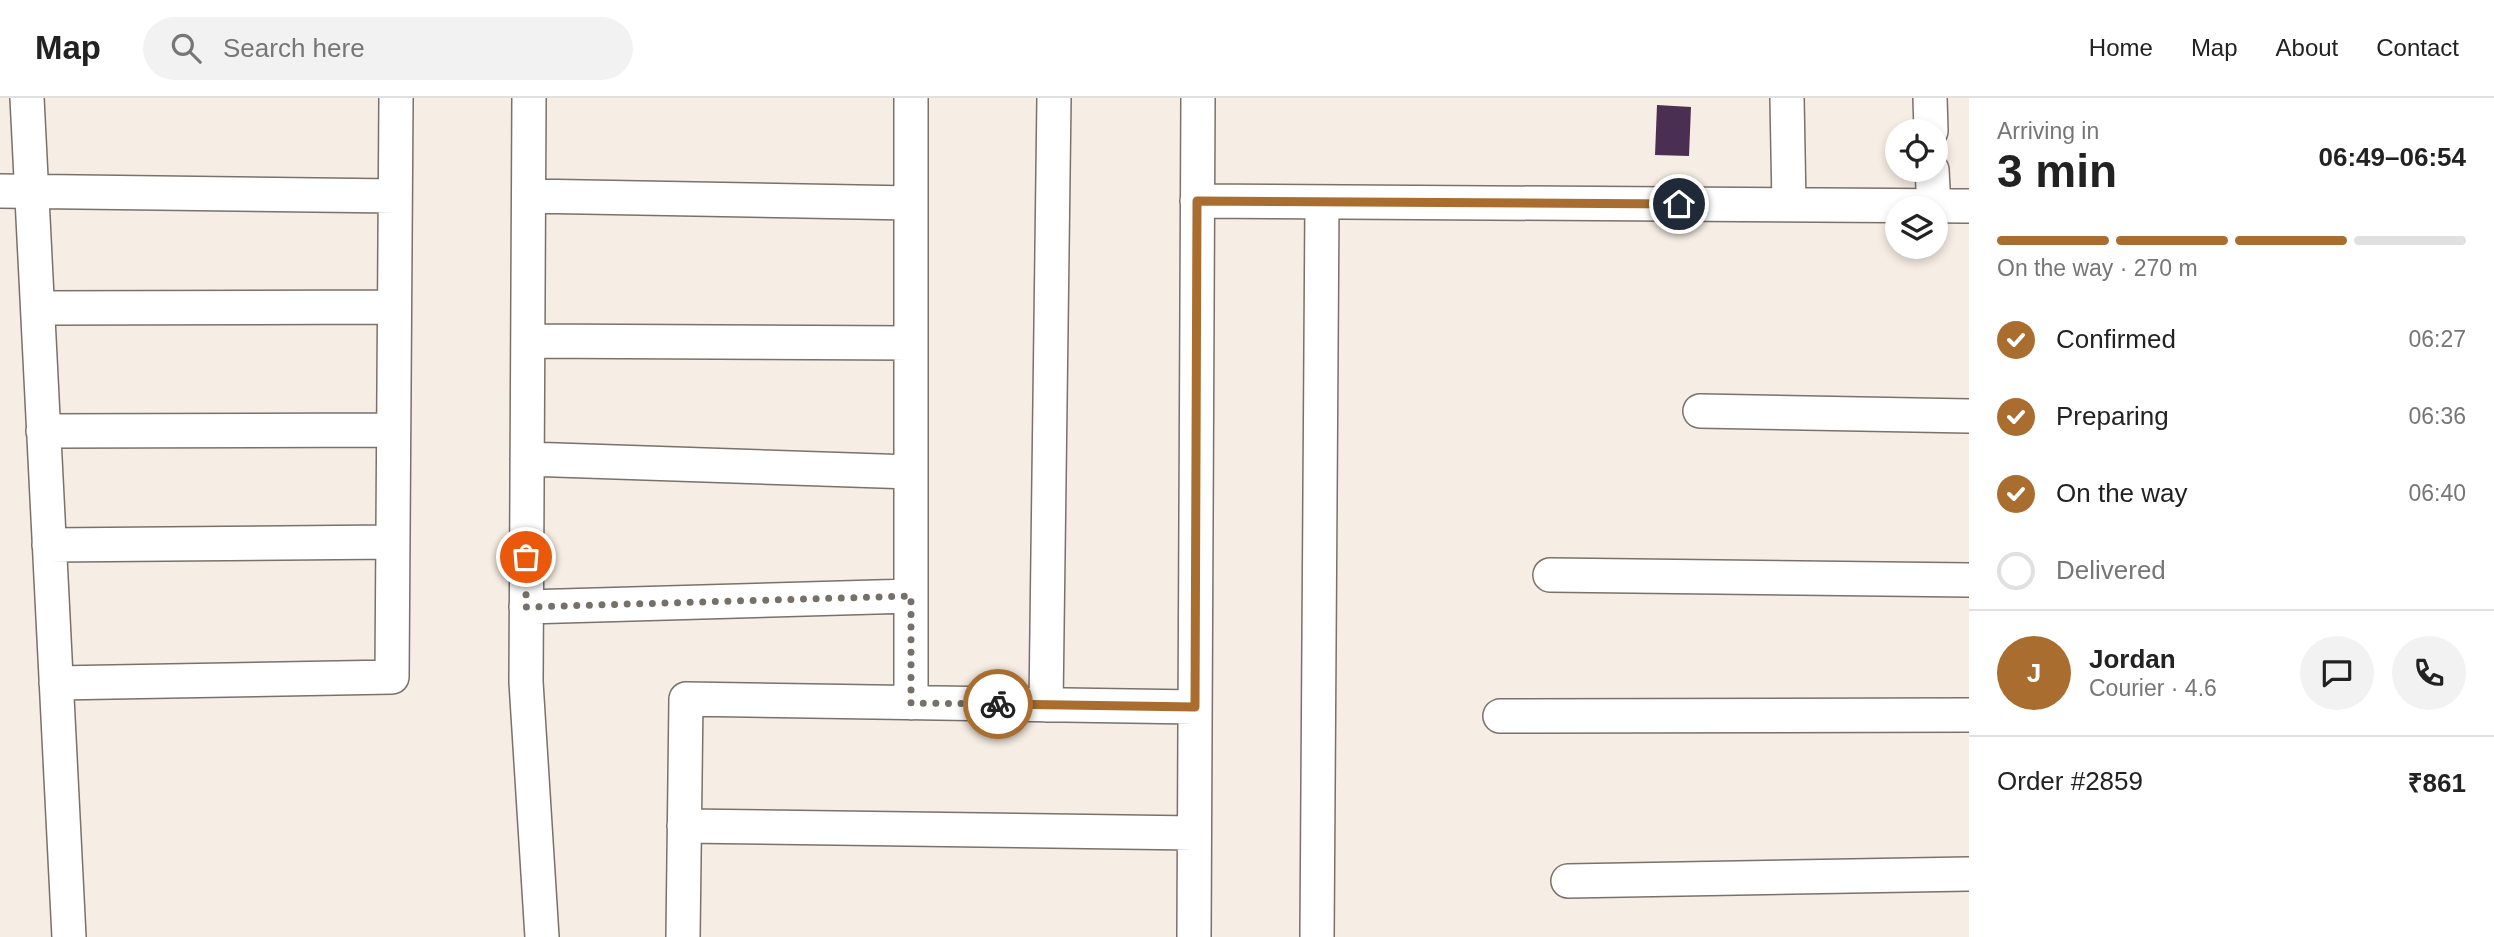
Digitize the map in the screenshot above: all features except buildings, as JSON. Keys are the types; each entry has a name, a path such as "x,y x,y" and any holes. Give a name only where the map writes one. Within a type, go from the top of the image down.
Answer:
{"street":[{"path":"27,98 16,191 38,309 69,937"},
{"path":"56,683 392,677 396,98"},
{"path":"530,98 526,682 542,937"},
{"path":"911,98 911,703"},
{"path":"1046,705 1054,98"},
{"path":"1194,937 1198,98"},
{"path":"1787,98 1789,205"},
{"path":"1930,98 1931,119"},
{"path":"16,191 395,196"},
{"path":"529,196 911,203"},
{"path":"1197,201 1885,206"},
{"path":"1317,937 1322,202"},
{"path":"1948,206 1969,206"},
{"path":"38,309 394,307"},
{"path":"528,341 911,343"},
{"path":"1700,411 1969,416"},
{"path":"43,431 393,430"},
{"path":"527,458 911,472"},
{"path":"49,545 393,542"},
{"path":"1550,575 1969,580"},
{"path":"526,607 911,596"},
{"path":"683,937 686,699 1195,707"},
{"path":"1500,716 1969,715"},
{"path":"684,826 1194,834"},
{"path":"1568,881 1969,874"}],"way so far":[{"path":"526,557 526,607 911,596 911,703 998,704"}],"route":[{"path":"998,704 1195,707 1197,201 1679,204"}]}
